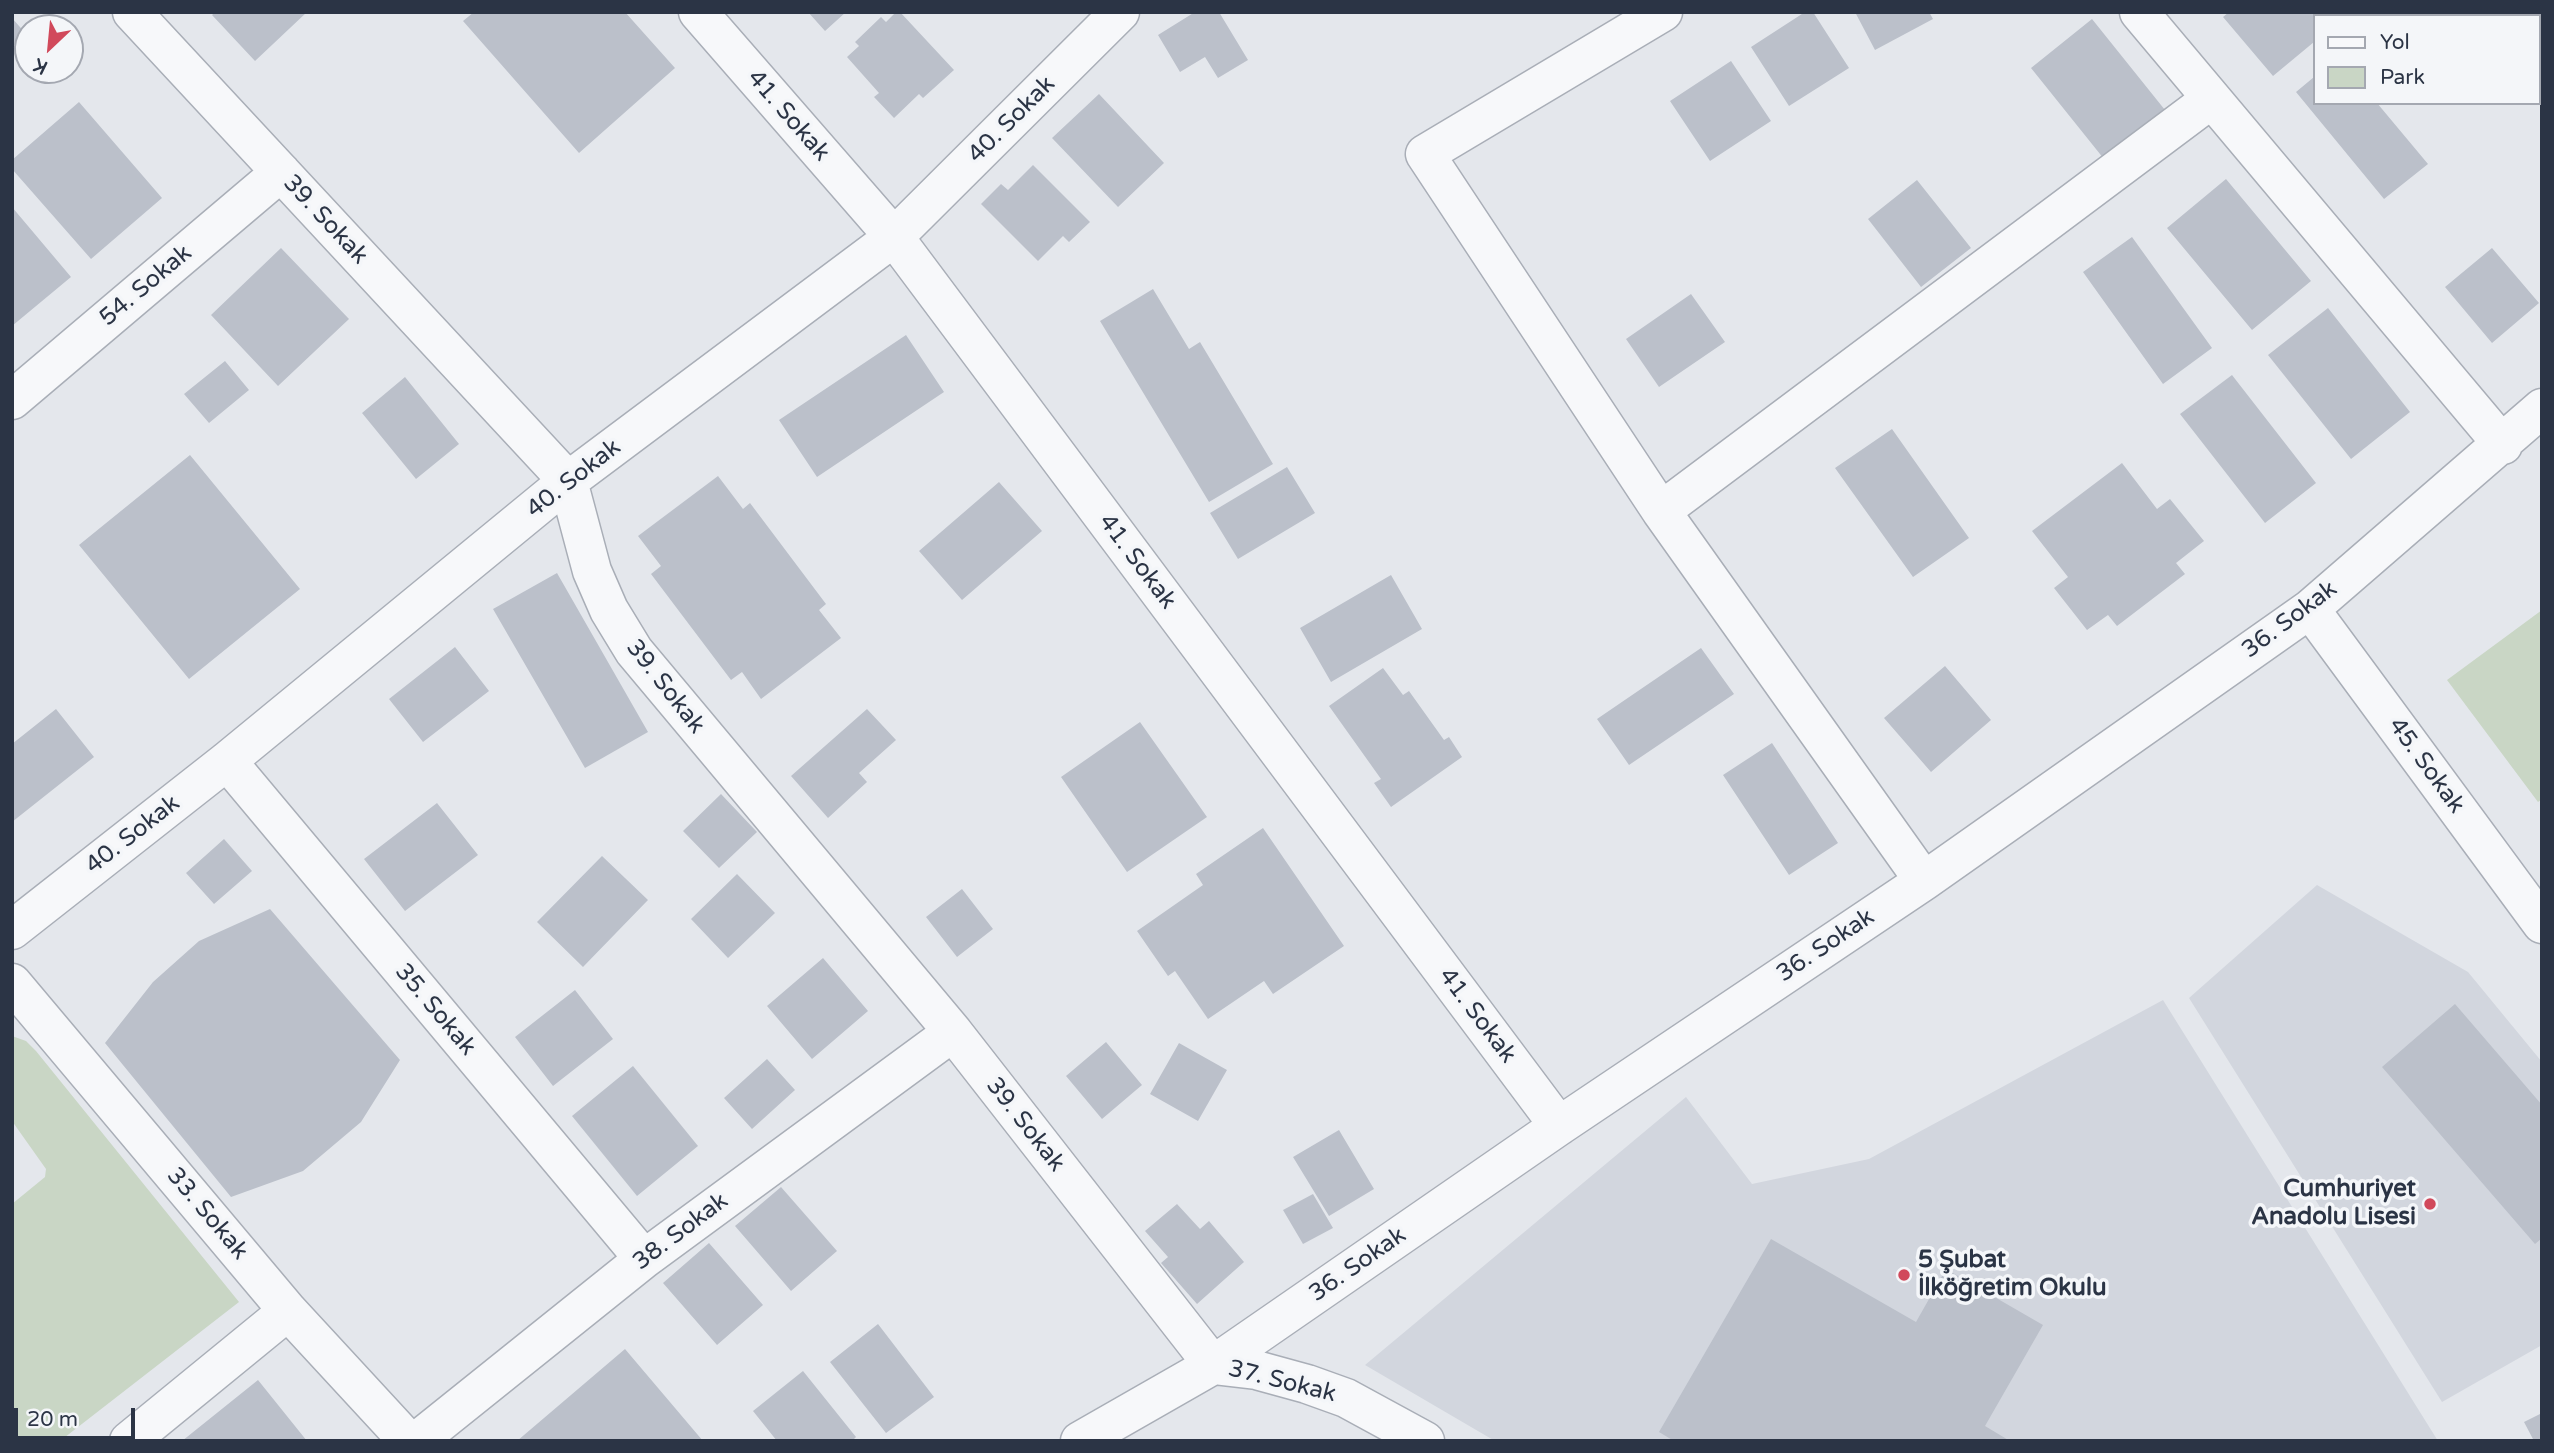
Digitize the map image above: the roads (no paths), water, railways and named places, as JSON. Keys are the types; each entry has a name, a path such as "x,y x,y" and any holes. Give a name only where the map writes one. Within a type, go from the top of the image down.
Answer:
{"street":[{"name":"39. Sokak","path":"132,12 568,481 592,571 609,610 634,652 953,1032 1213,1366"},
{"name":"41. Sokak","path":"698,12 894,237 1559,1126"},
{"name":"40. Sokak","path":"12,930 227,761 568,481 894,237 1120,12"},
{"path":"1663,12 1425,153 1661,511 1924,881"},
{"path":"2139,12 2210,100 2503,445"},
{"path":"1661,511 2210,100"},
{"name":"54. Sokak","path":"12,400 281,172"},
{"name":"36. Sokak","path":"1080,1441 1213,1366 1559,1126 1924,881 2310,609 2503,445 2542,408"},
{"name":"45. Sokak","path":"2310,609 2542,924"},
{"name":"35. Sokak","path":"227,761 644,1259"},
{"name":"33. Sokak","path":"12,983 288,1311 408,1441"},
{"name":"38. Sokak","path":"417,1441 644,1259 953,1032"},
{"path":"129,1441 288,1311"},
{"name":"37. Sokak","path":"1213,1366 1256,1370 1307,1384 1346,1398 1425,1441"}],"place":[{"name":"Cumhuriyet Anadolu Lisesi","path":"2430,1204"},
{"name":"5 Şubat İlköğretim Okulu","path":"1904,1275"}]}
